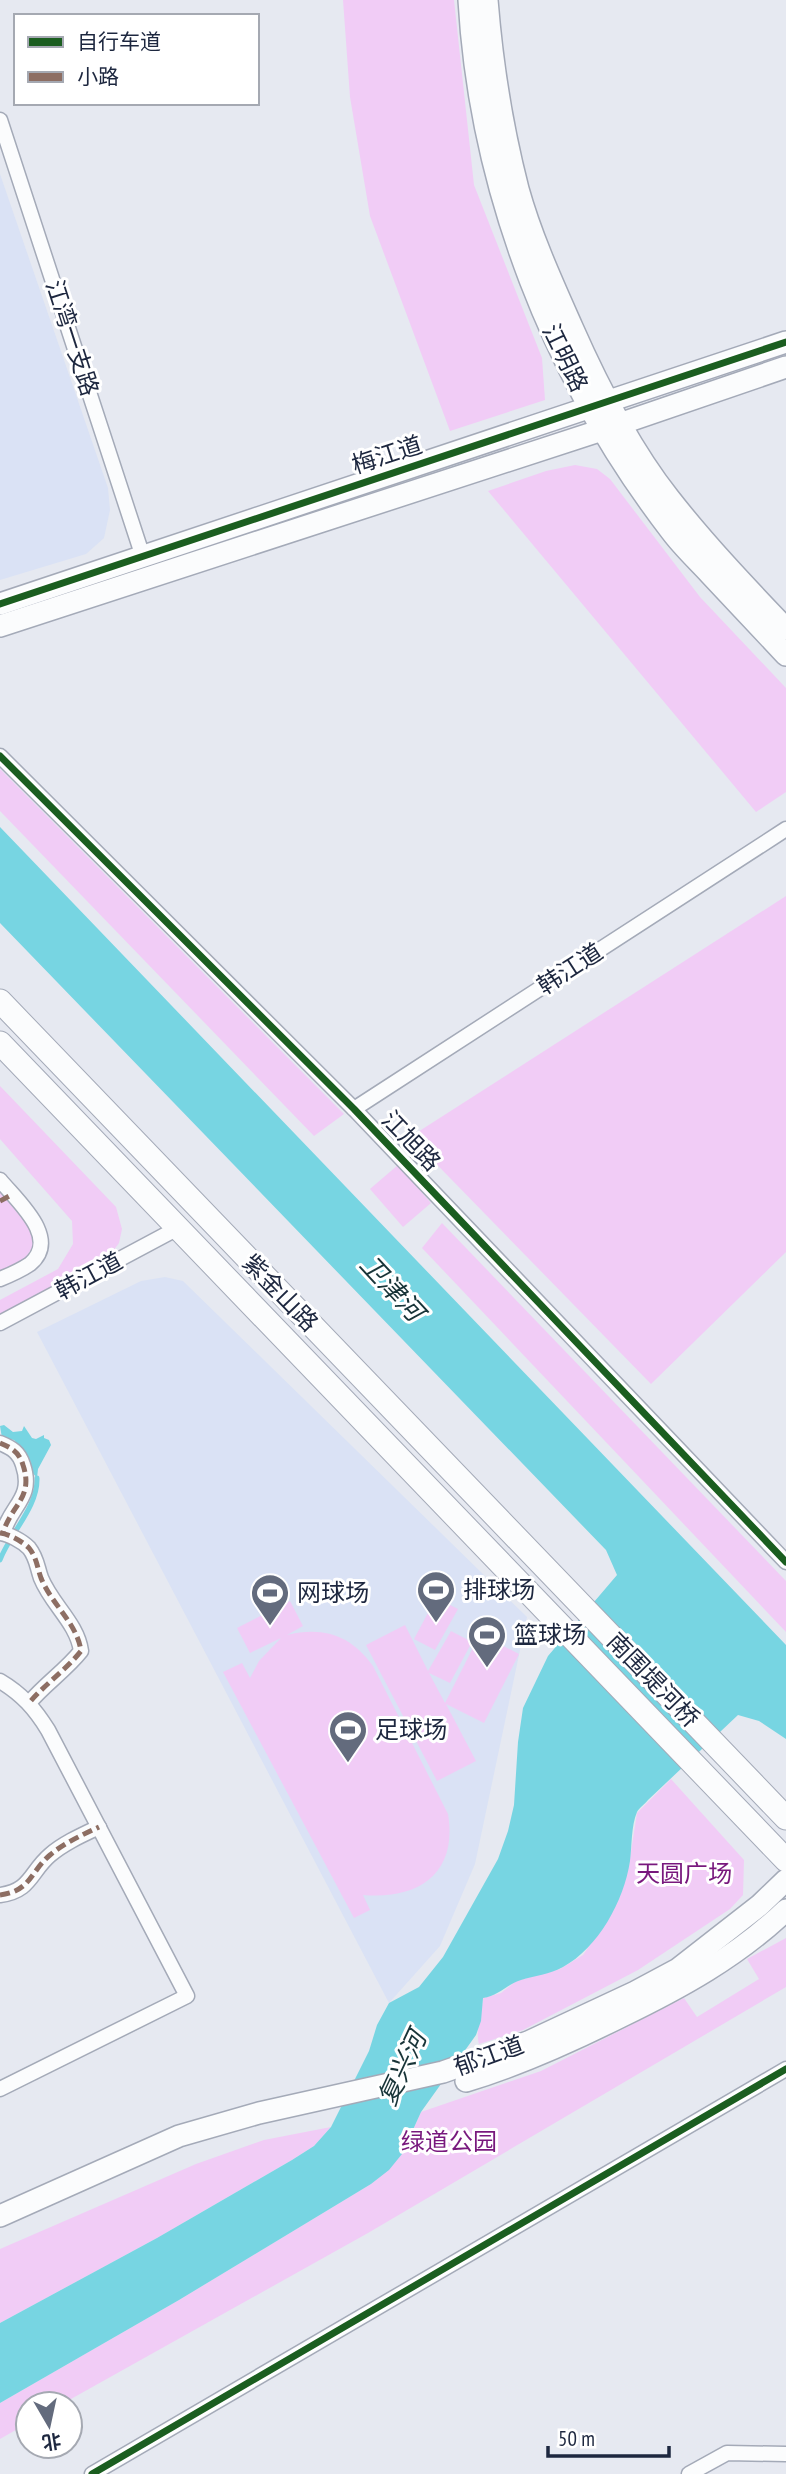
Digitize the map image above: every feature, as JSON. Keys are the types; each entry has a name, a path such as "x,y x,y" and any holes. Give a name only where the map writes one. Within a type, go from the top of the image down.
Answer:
{"main road":[{"name":"紫金山路","path":"0,1001 561,1585"},
{"name":"紫金山路","path":"0,1043 540,1604"},
{"name":"南围堤河桥","path":"561,1585 786,1818"},
{"name":"南围堤河桥","path":"540,1604 786,1860"}],"street":[{"name":"江明路","path":"469,0 476,74 491,150 510,222 539,303 569,370 668,496 727,566 786,629"},
{"name":"江明路","path":"487,0 490,40 503,123 519,191 547,269 586,359 599,405"},
{"name":"江湾一支路","path":"0,120 143,557"},
{"name":"梅江道","path":"0,604 786,342"},
{"name":"梅江道","path":"0,626 786,367"},
{"name":"江明路","path":"611,426 628,472 672,533 786,655"},
{"name":"江旭路","path":"0,756 354,1109 786,1562"},
{"name":"韩江道","path":"354,1109 786,829"},
{"path":"0,1180 6,1198 34,1220 42,1243 37,1256 28,1265 0,1279"},
{"name":"韩江道","path":"0,1323 178,1228"},
{"path":"0,1443 19,1454 27,1476 27,1487 6,1535 32,1551 54,1602 79,1636 81,1651 69,1665 43,1686 29,1703"},
{"path":"0,1681 29,1703 48,1730 187,1996 0,2089"},
{"path":"0,1895 18,1891 26,1885 49,1855 99,1827"},
{"name":"郁江道","path":"530,2050 678,1969 760,1905 786,1880"},
{"name":"郁江道","path":"0,2216 259,2113 432,2075 530,2050 680,1987 741,1949 786,1910"},
{"path":"92,2474 786,2069"},
{"name":"郁江道","path":"0,2232 181,2143"},
{"path":"689,2474 727,2453 786,2454"}],"shaded area":[{"path":"0,174 108,488 110,510 104,538 86,554 0,580"},
{"path":"165,1277 183,1281 527,1617 475,1864 440,1946 389,2003 37,1332 141,1281"}],"green space":[{"path":"343,0 454,0 474,185 542,358 545,400 450,431 370,216 350,97"},
{"path":"575,465 597,469 610,479 700,597 786,688 786,792 756,812 488,491 546,471"},
{"path":"0,769 344,1114 314,1136 0,811"},
{"path":"786,896 786,1252 651,1384 410,1137"},
{"path":"0,1086 116,1207 122,1229 119,1243 107,1259 0,1316 0,1300 58,1269 73,1244 72,1221 0,1139"},
{"path":"398,1165 431,1203 403,1227 370,1189"},
{"path":"0,1191 33,1232 34,1245 25,1259 0,1272"},
{"path":"442,1223 786,1581 786,1632 422,1248"},
{"name":"排球场","path":"436,1598 458,1609 435,1650 414,1639"},
{"path":"290,1601 303,1626 287,1635 313,1632 335,1636 355,1647 373,1666 448,1814 447,1853 430,1879 401,1893 363,1895 370,1910 354,1918 223,1672 242,1663 250,1678 259,1661 281,1638 250,1653 237,1628"},
{"path":"405,1625 428,1671 451,1631 472,1642 450,1683 429,1673 445,1703 480,1634 519,1654 484,1723 446,1704 476,1761 437,1781 366,1645"},
{"name":"天圆广场","path":"671,1779 744,1860 743,1895 730,1909 638,1970 523,2030 479,2044 478,2027 483,1998 501,1993 516,1981 560,1969 583,1955 613,1911 629,1865 637,1813"},
{"name":"绿道公园","path":"786,1938 786,1987 368,2233 84,2392 23,2390 179,2300 371,2184 396,2160 421,2112 541,2071 684,1998 697,2017 759,1979 747,1959"},
{"name":"绿道公园","path":"331,2127 314,2146 292,2160 157,2238 0,2323 0,2249 196,2164 264,2140"},
{"name":"绿道公园","path":"14,2395 14,2431 0,2439 0,2403"}],"water":[{"path":"0,827 786,1645 786,1739 759,1721 738,1715 639,1809 622,1892 598,1936 576,1959 563,1967 516,1982 483,1998 481,2021 476,2035 421,2112 402,2154 389,2170 371,2184 179,2300 23,2390 14,2390 14,2395 0,2403 0,2323 157,2238 292,2160 314,2146 331,2127 369,2051 377,2025 389,2003 419,1987 443,1957 498,1859 514,1805 523,1708 548,1656 617,1575 606,1550 0,923"},
{"path":"4,1425 13,1432 22,1431 24,1426 32,1438 44,1435 44,1438 49,1440 51,1445 38,1469 37,1478 31,1471 30,1460 14,1440 2,1438 0,1426"}],"waterway":[{"path":"0,1560 33,1499 37,1478"}],"marked path":[{"path":"0,1201 11,1195"},
{"path":"0,1443 17,1454 26,1476 24,1494 3,1533"},
{"path":"0,1533 19,1540 32,1552 41,1578 75,1632 81,1651 29,1703"},
{"path":"0,1895 24,1885 43,1861 55,1851 99,1827"}],"cycle path":[{"path":"0,604 786,342"},
{"path":"0,756 354,1109 786,1562"},
{"path":"92,2474 786,2069"}],"place":[{"name":"排球场","path":"436,1624"},
{"name":"网球场","path":"270,1627"},
{"name":"篮球场","path":"487,1669"},
{"name":"足球场","path":"348,1764"}],"water label":[{"name":"卫津河","path":"392,1288"},
{"name":"复兴河","path":"402,2068"}]}
